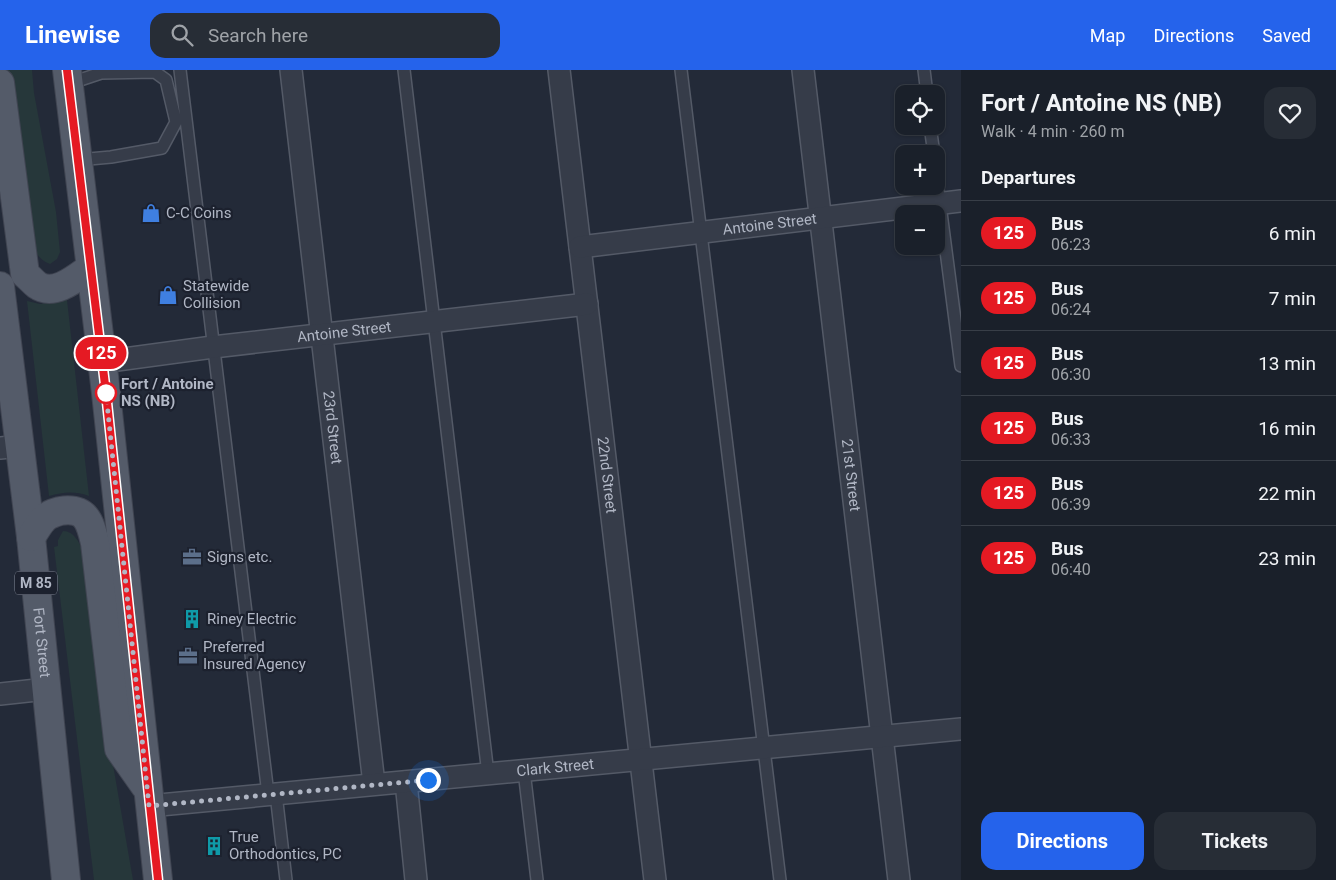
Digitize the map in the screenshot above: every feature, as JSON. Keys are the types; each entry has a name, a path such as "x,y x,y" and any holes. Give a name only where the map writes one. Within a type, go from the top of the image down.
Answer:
{"main road":[{"path":"63,74 78,160 102,362 158,880"},
{"path":"0,83 25,274 38,286 50,289 65,284 90,268"},
{"name":"Fort Street","path":"0,286 10,447 31,537 66,880"},
{"path":"31,537 43,520 53,513 71,509 81,512 90,525 95,543 119,749 148,798"}],"street":[{"name":"23rd Street","path":"291,70 374,784"},
{"name":"22nd Street","path":"558,70 655,880"},
{"name":"21st Street","path":"804,70 899,880"},
{"name":"Antoine Street","path":"580,247 951,202"},
{"name":"Antoine Street","path":"102,362 213,347 587,304"},
{"path":"0,694 46,689"},
{"name":"Clark Street","path":"148,798 272,794 961,729"},
{"path":"406,782 416,880"}],"lane":[{"path":"180,70 213,347 272,794 286,880"},
{"path":"404,70 433,322 457,500 488,774"},
{"path":"682,70 700,233 780,880"},
{"path":"924,70 925,85"},
{"path":"63,74 156,72 166,80 176,122 162,148 111,157 78,160"},
{"path":"945,191 951,202 961,366"},
{"path":"524,771 536,880"}],"shaded area":[{"path":"7,70 32,70 34,93 56,212 60,252 57,259 50,264 39,257 26,239"},
{"path":"67,300 89,496 69,493 49,496 27,301 40,304"},
{"path":"63,531 73,535 83,552 112,759 133,880 94,880 54,547 58,546 58,540"}],"bus line":[{"name":"125","path":"67,70 106,393 158,880"}],"place":[{"name":"C-C Coins","path":"151,213"},
{"name":"Statewide Collision","path":"168,295"},
{"name":"Fort / Antoine NS (NB)","path":"106,393"},
{"name":"Signs etc.","path":"192,557"},
{"name":"Riney Electric","path":"192,619"},
{"name":"Preferred Insured Agency","path":"188,656"},
{"name":"True Orthodontics, PC","path":"214,846"}],"route":[{"path":"106,393 149,806 428,780"}]}
